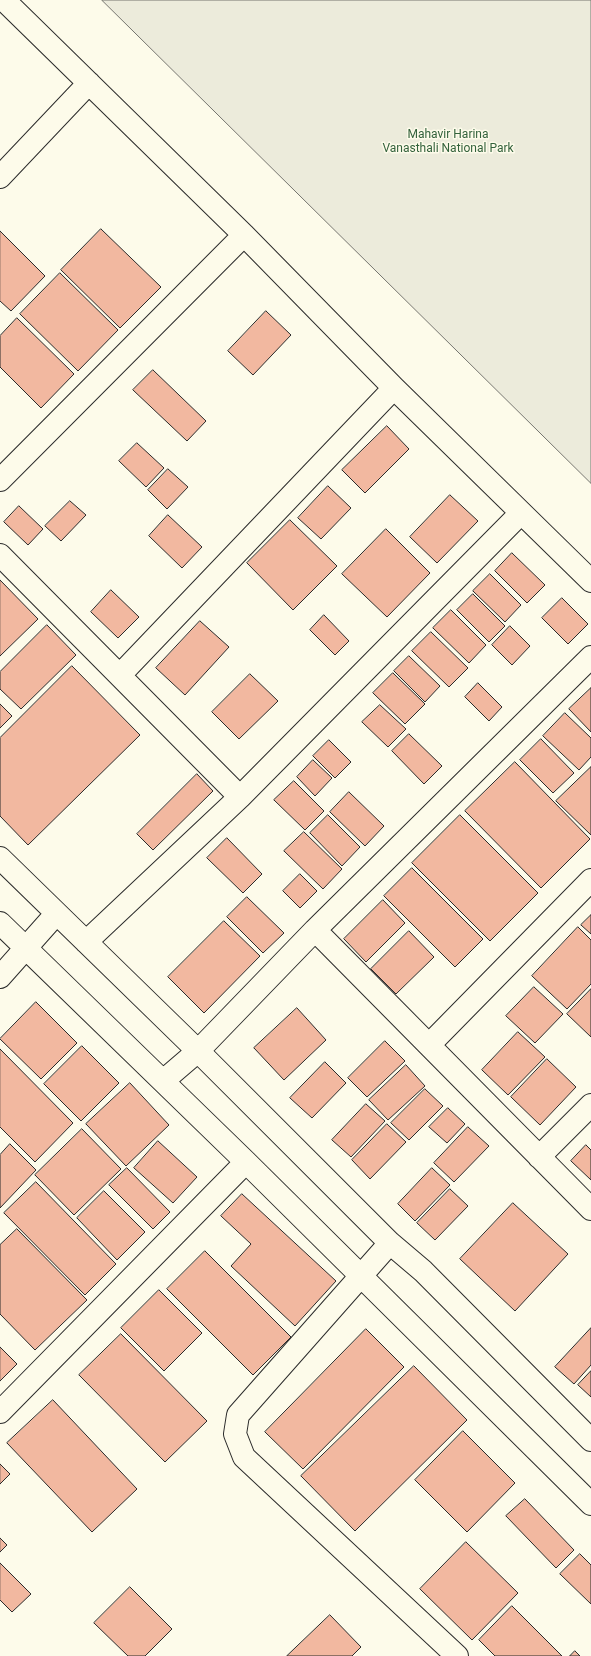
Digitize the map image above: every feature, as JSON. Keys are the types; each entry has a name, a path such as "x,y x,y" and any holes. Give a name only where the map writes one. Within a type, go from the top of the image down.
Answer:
{"street":[{"path":"4,0 244,235 394,388 591,581"},
{"path":"0,177 89,83"},
{"path":"0,480 244,235"},
{"path":"120,675 394,388"},
{"path":"86,942 240,797 520,513"},
{"path":"0,555 240,797"},
{"path":"163,1081 198,1051 315,930 591,657"},
{"path":"0,858 198,1051 390,1243 423,1271 591,1440"},
{"path":"428,1045 591,880"},
{"path":"0,977 56,914"},
{"path":"0,923 246,1162 591,1504"},
{"path":"315,930 591,1209"},
{"path":"539,1157 591,1105"},
{"path":"0,1412 246,1162"},
{"path":"390,1243 238,1415 235,1434 244,1457 457,1656"}],"green space":[{"name":"Mahavir Harina Vanasthali National Park","path":"102,0 591,0 591,483"}],"building":[{"path":"101,229 161,287 120,328 61,270"},
{"path":"0,231 45,276 11,311 0,301"},
{"path":"60,273 118,330 78,371 20,314"},
{"path":"266,311 291,335 253,375 228,351"},
{"path":"17,318 74,374 41,408 0,367 0,336"},
{"path":"153,370 206,421 187,441 133,390"},
{"path":"387,426 409,449 365,493 342,470"},
{"path":"137,443 164,468 146,487 119,461"},
{"path":"168,469 188,487 167,509 148,490"},
{"path":"328,486 351,508 321,539 298,518"},
{"path":"450,495 478,521 437,563 410,537"},
{"path":"70,501 86,515 61,541 45,526"},
{"path":"19,506 43,529 28,545 4,522"},
{"path":"168,515 202,547 182,568 149,536"},
{"path":"290,520 337,566 293,610 247,563"},
{"path":"386,529 430,573 387,617 342,574"},
{"path":"512,553 545,585 527,603 495,571"},
{"path":"490,574 521,605 505,622 473,591"},
{"path":"0,580 38,619 0,656"},
{"path":"111,590 139,617 118,638 91,612"},
{"path":"473,594 505,626 489,642 457,610"},
{"path":"562,598 588,624 568,644 542,618"},
{"path":"451,610 486,645 469,663 433,628"},
{"path":"324,615 349,641 335,655 310,630"},
{"path":"200,621 229,647 185,695 156,668"},
{"path":"47,625 76,655 21,709 0,689 0,672"},
{"path":"510,626 530,646 512,665 492,645"},
{"path":"431,632 468,668 449,687 412,651"},
{"path":"409,656 440,686 425,702 394,671"},
{"path":"72,666 140,735 28,845 0,816 0,738"},
{"path":"393,673 425,704 405,724 373,693"},
{"path":"250,674 278,701 239,739 212,712"},
{"path":"478,683 502,707 489,721 465,697"},
{"path":"591,688 591,732 569,709"},
{"path":"0,704 12,716 0,728"},
{"path":"380,705 406,729 388,747 362,722"},
{"path":"565,713 591,738 591,757 579,770 543,736"},
{"path":"409,734 442,766 424,784 392,751"},
{"path":"541,739 574,773 553,793 520,760"},
{"path":"329,740 351,762 335,778 313,756"},
{"path":"313,760 332,778 315,796 297,777"},
{"path":"515,762 590,839 541,888 465,811"},
{"path":"591,767 591,835 556,801"},
{"path":"197,774 213,791 153,850 137,834"},
{"path":"294,781 324,811 305,830 274,800"},
{"path":"349,792 384,826 365,846 330,812"},
{"path":"328,815 360,847 342,866 310,833"},
{"path":"460,815 538,893 490,941 412,863"},
{"path":"304,832 342,869 323,889 284,851"},
{"path":"227,838 262,874 243,893 207,858"},
{"path":"412,868 483,939 455,967 384,896"},
{"path":"300,874 317,891 300,908 283,891"},
{"path":"247,897 284,933 263,953 227,917"},
{"path":"383,900 405,923 366,962 344,939"},
{"path":"591,915 591,934 581,925"},
{"path":"224,921 260,956 204,1013 168,977"},
{"path":"578,927 591,940 591,984 567,1009 532,976"},
{"path":"409,931 434,957 396,994 371,969"},
{"path":"534,987 563,1014 535,1043 506,1016"},
{"path":"591,989 591,1037 567,1014"},
{"path":"36,1002 77,1043 41,1079 0,1039"},
{"path":"297,1008 326,1040 284,1080 254,1048"},
{"path":"518,1032 545,1057 508,1095 482,1070"},
{"path":"385,1041 405,1061 367,1097 348,1078"},
{"path":"82,1046 119,1083 81,1121 44,1084"},
{"path":"0,1049 73,1123 35,1162 0,1127"},
{"path":"547,1059 576,1087 540,1125 511,1097"},
{"path":"325,1062 346,1083 312,1118 290,1098"},
{"path":"406,1065 425,1086 388,1120 369,1100"},
{"path":"130,1083 169,1125 126,1166 86,1124"},
{"path":"425,1089 443,1106 409,1140 391,1123"},
{"path":"366,1104 385,1121 351,1157 332,1140"},
{"path":"448,1108 465,1124 447,1143 429,1127"},
{"path":"387,1124 406,1142 370,1179 352,1160"},
{"path":"468,1127 489,1146 454,1182 434,1163"},
{"path":"82,1129 121,1169 74,1215 35,1175"},
{"path":"158,1141 197,1177 173,1203 134,1168"},
{"path":"10,1144 36,1170 0,1208 0,1155"},
{"path":"586,1145 591,1150 591,1180 571,1161"},
{"path":"127,1168 170,1212 153,1229 109,1185"},
{"path":"432,1168 450,1185 415,1221 398,1204"},
{"path":"36,1182 116,1264 85,1295 4,1213"},
{"path":"450,1189 468,1206 435,1240 417,1223"},
{"path":"104,1191 145,1232 117,1260 77,1218"},
{"path":"242,1194 336,1281 295,1326 231,1266 251,1244 221,1216"},
{"path":"513,1203 568,1254 515,1311 460,1259"},
{"path":"17,1229 87,1300 35,1350 0,1314 0,1245"},
{"path":"205,1251 291,1337 253,1375 167,1289"},
{"path":"159,1290 202,1333 164,1371 121,1328"},
{"path":"591,1328 591,1365 574,1384 555,1367"},
{"path":"366,1329 404,1367 303,1469 265,1432"},
{"path":"121,1334 207,1421 165,1462 79,1375"},
{"path":"0,1347 17,1364 0,1381"},
{"path":"414,1366 467,1420 355,1531 301,1476"},
{"path":"591,1371 591,1397 578,1385"},
{"path":"53,1400 137,1489 92,1532 7,1443"},
{"path":"463,1431 515,1483 467,1532 415,1480"},
{"path":"0,1464 10,1474 0,1484"},
{"path":"525,1499 574,1550 556,1568 506,1516"},
{"path":"0,1538 7,1545 0,1552"},
{"path":"466,1542 518,1593 472,1640 420,1589"},
{"path":"580,1554 591,1565 591,1604 560,1574"},
{"path":"0,1563 31,1594 12,1612 0,1600"},
{"path":"130,1587 172,1629 145,1656 128,1656 94,1623"},
{"path":"512,1606 562,1656 495,1656 479,1640"},
{"path":"330,1615 361,1647 352,1656 287,1656"},
{"path":"575,1651 580,1656 570,1656"}]}
